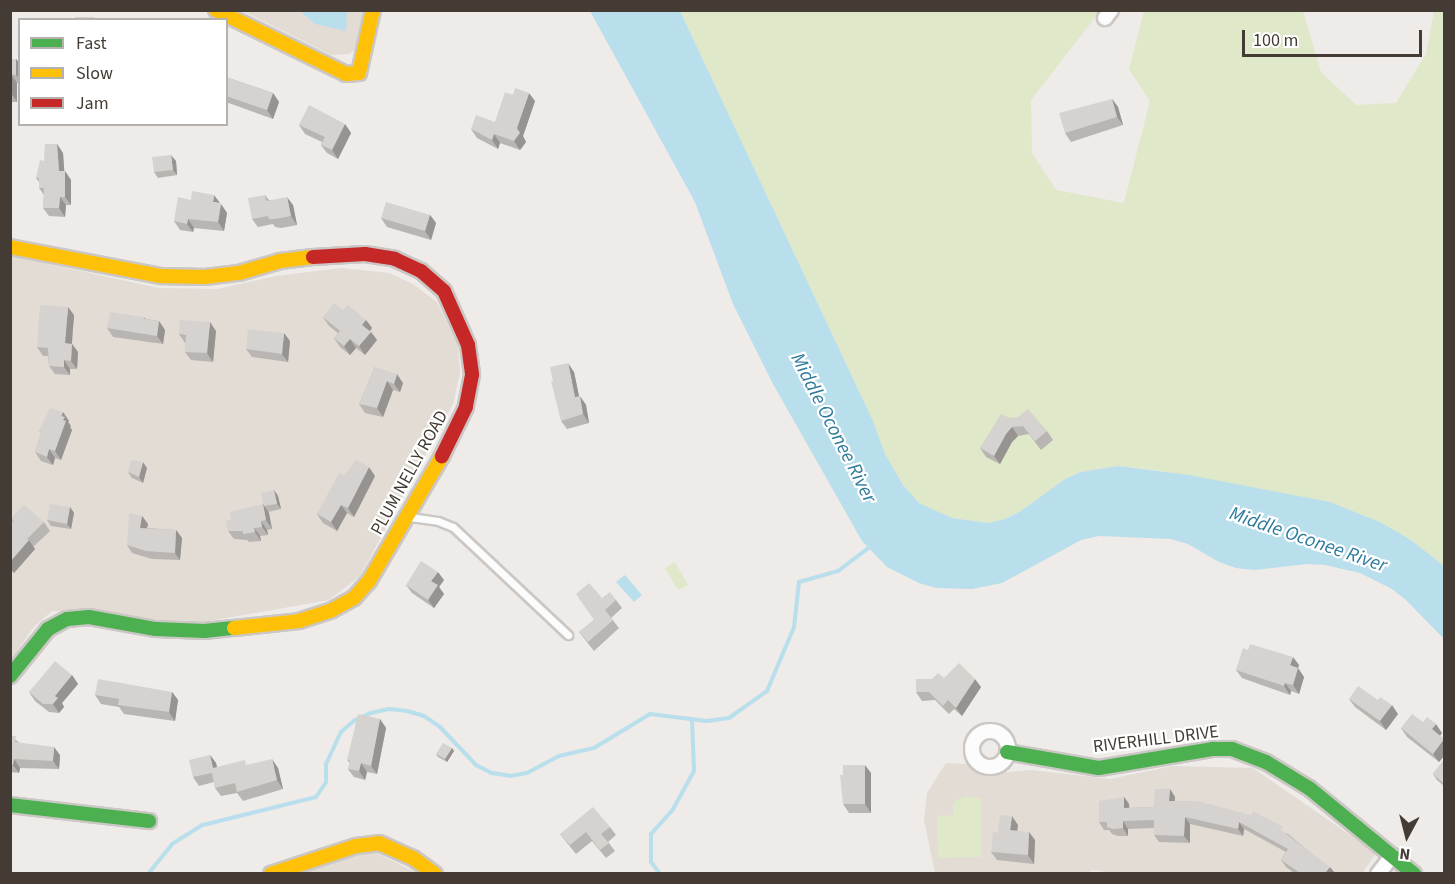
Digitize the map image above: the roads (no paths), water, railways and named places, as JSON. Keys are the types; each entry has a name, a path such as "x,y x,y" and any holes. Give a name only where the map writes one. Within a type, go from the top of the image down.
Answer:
{"street":[{"path":"216,10 346,74 359,73 373,10"},
{"name":"PLUM NELLY ROAD","path":"10,247 161,276 205,277 239,273 280,261 365,254 395,260 421,271 444,291 460,320 468,345 472,375 466,407 454,436 369,581 354,598 332,610 299,621 204,631 156,629 89,617 67,619 48,629 10,676"},
{"name":"RIVERHILL DRIVE","path":"1007,752 1048,761 1099,768 1213,749 1232,749 1266,762 1308,788 1414,873"},
{"path":"10,805 149,821"},
{"path":"271,873 356,846 378,843 413,858 435,873"},
{"path":"1378,873 1392,855"}],"lane":[{"path":"408,516 438,521 453,527 568,635"}],"water":[{"path":"300,11 347,11 346,31 315,24"},
{"name":"Middle Oconee River","path":"590,11 680,11 873,421 885,454 903,485 919,503 952,518 988,523 1005,519 1021,511 1065,479 1081,472 1118,466 1189,475 1330,502 1380,522 1411,540 1444,566 1444,639 1392,589 1360,573 1325,565 1307,564 1254,570 1236,568 1219,562 1188,544 1171,539 1099,536 1081,540 1002,583 972,589 936,588 919,583 887,567 862,541 773,384 733,304 695,202"},
{"path":"625,575 642,595 634,602 616,582"}],"waterway":[{"path":"148,874 172,844 203,825 316,797 326,782 326,764 341,732 355,720 371,713 389,709 424,716 439,726 476,765 492,773 510,776 527,773 559,756 594,748 650,714 707,721 729,718 767,691 794,627 799,582 838,571 870,547"},
{"path":"660,874 651,862 651,834 672,811 694,771 692,719"}]}
